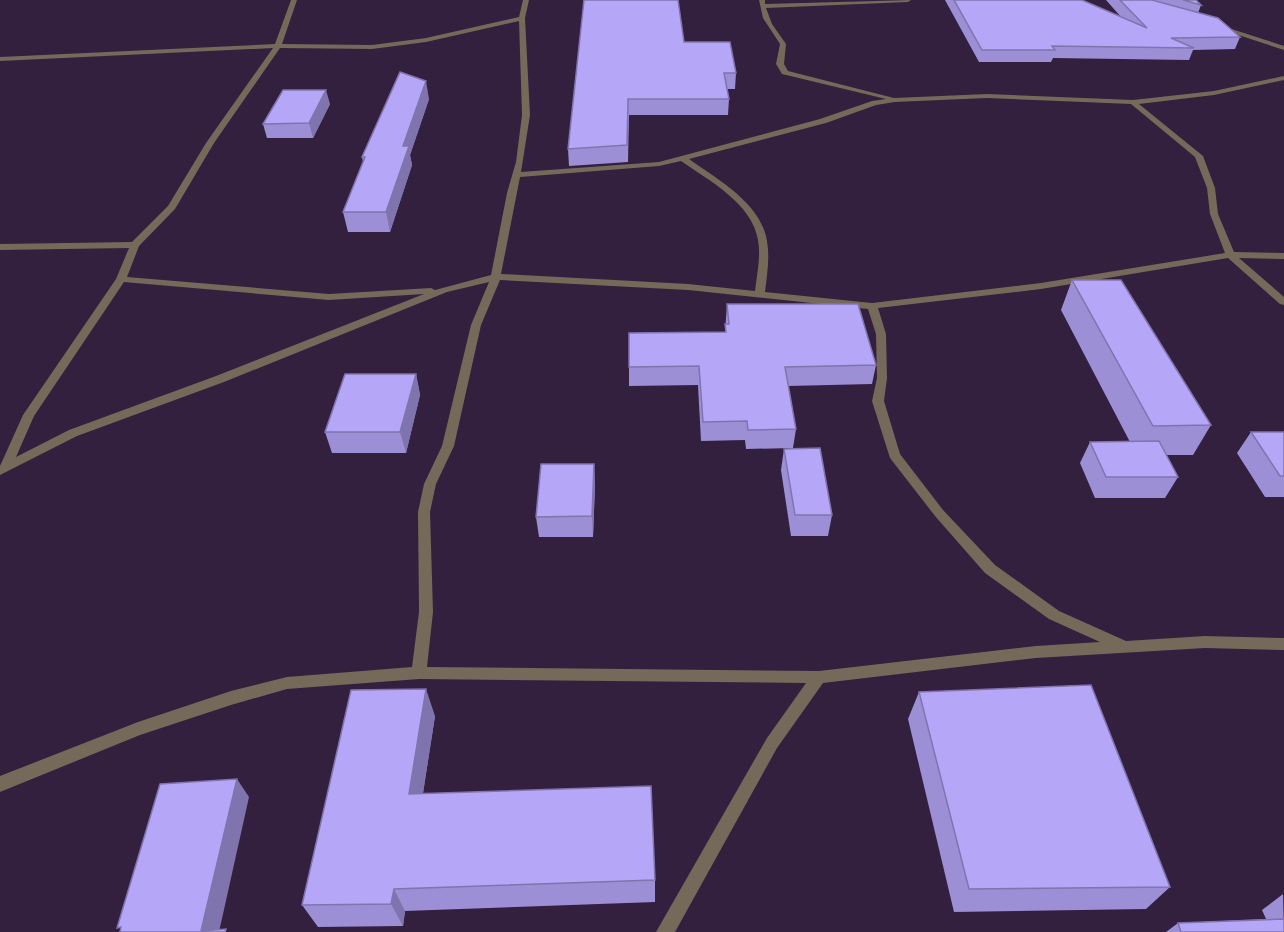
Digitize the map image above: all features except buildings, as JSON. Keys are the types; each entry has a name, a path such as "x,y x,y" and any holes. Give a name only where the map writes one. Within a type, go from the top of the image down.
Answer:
{"street":[{"path":"2,470 29,415 121,279 135,245 172,207 210,142 278,46 294,0"},
{"path":"419,674 426,600 424,512 430,484 448,446 476,325 496,277 526,115 522,18 526,0"},
{"path":"895,100 784,72 780,64 783,44 772,30 762,3 908,0"},
{"path":"0,59 278,46 372,47 426,40 522,18"},
{"path":"1207,23 1284,48"},
{"path":"516,175 613,169 684,159 703,151 772,136 823,121 852,109 895,100 987,96 1133,102 1202,94 1284,78"},
{"path":"1133,102 1199,156 1211,188 1214,214 1230,255 1284,302"},
{"path":"684,159 727,190 750,214 762,236 760,296"},
{"path":"0,247 135,245"},
{"path":"2,470 74,433 220,379 444,290 496,277 688,287 872,306 1041,286 1230,255 1284,256"},
{"path":"121,279 329,297 444,290"},
{"path":"872,306 881,334 882,378 878,401 894,454 939,513 990,570 1054,615 1127,648"},
{"path":"0,784 138,729 231,698 287,683 419,674 819,677 1036,652 1205,642 1284,644"},
{"path":"665,932 772,743 819,677"}]}
